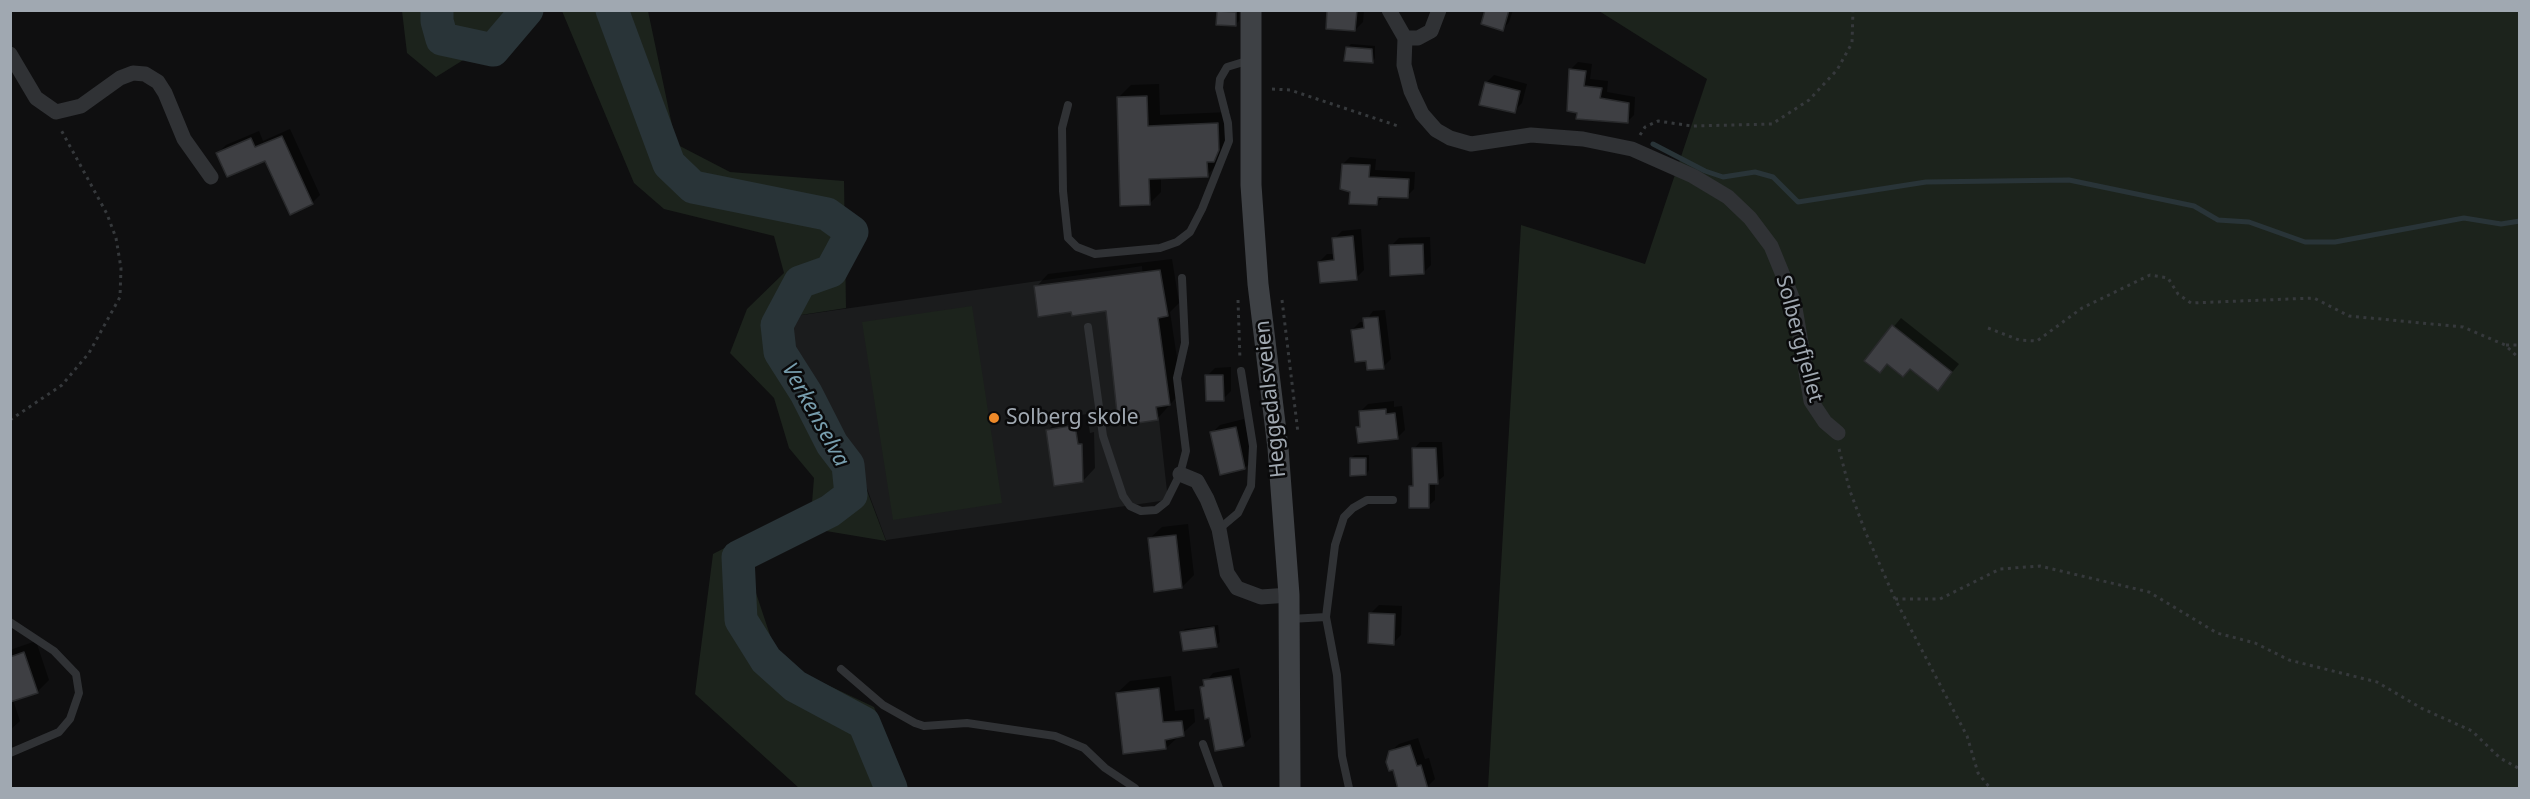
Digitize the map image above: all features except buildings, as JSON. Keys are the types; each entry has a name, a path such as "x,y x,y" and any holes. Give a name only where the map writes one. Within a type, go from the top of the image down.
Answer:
{"main road":[{"name":"Heggedalsveien","path":"1251,10 1253,236 1278,448 1289,594 1290,789"}],"street":[{"path":"1389,10 1405,38 1418,39 1431,32 1439,10"},
{"name":"Solbergfjellet","path":"1405,38 1404,65 1411,91 1422,114 1436,130 1450,138 1471,144 1531,135 1583,139 1632,149 1693,176 1728,197 1750,218 1771,246 1794,302 1811,401 1825,422 1838,433"},
{"path":"10,54 36,98 56,112 81,106 120,78 133,73 145,74 158,82 165,93 184,139 211,177"},
{"path":"1180,474 1197,481 1219,529 1227,573 1237,588 1262,597 1289,594"}],"lane":[{"path":"1068,105 1062,139 1063,191 1068,238 1077,247 1095,254 1160,248 1177,242 1190,232 1202,209 1229,141 1228,123 1219,88 1220,79 1227,67 1251,60"},
{"path":"1088,327 1103,436 1123,496 1130,506 1141,511 1156,510 1166,502 1180,474 1186,451 1177,378 1185,343 1182,278"},
{"path":"1219,529 1238,513 1251,486 1253,446 1241,370"},
{"path":"1348,789 1342,756 1337,675 1326,617 1335,544 1344,517 1358,504 1367,500 1393,500"},
{"path":"1289,619 1326,617"},
{"path":"10,622 54,651 76,674 79,693 70,719 59,732 10,753"},
{"path":"841,669 883,705 915,723 924,726 967,723 1055,736 1084,748 1105,768 1135,789"},
{"path":"1203,744 1219,789"}],"path":[{"path":"1632,149 1646,127 1658,121 1692,126 1772,124 1809,100 1837,70 1852,43 1853,10"},
{"path":"1272,89 1290,90 1401,127"},
{"path":"10,420 62,386 89,353 120,297 122,268 116,237 107,214 61,134 56,112"},
{"path":"1988,328 2019,340 2037,341 2082,308 2150,275 2168,278 2178,294 2191,303 2314,298 2349,316 2463,327 2505,345 2520,359"},
{"path":"1238,289 1241,370"},
{"path":"2505,345 2520,345"},
{"path":"1838,433 1840,456 1850,491 1896,599 1967,736 1978,773 1990,789"},
{"path":"1896,599 1940,599 2000,569 2040,566 2149,592 2217,633 2255,643 2289,660 2377,682 2421,708 2472,731 2500,758 2520,769"}],"shaded area":[{"path":"459,10 460,12 542,11 436,77 407,53 402,11"},
{"path":"562,11 648,11 676,144 730,172 844,181 846,308 788,317 776,357 807,386 852,451 886,541 814,529 748,569 779,662 874,707 908,788 799,788 695,694 713,554 812,503 814,478 789,448 774,398 730,353 747,309 784,273 774,236 664,209 634,183"},
{"path":"1599,11 2519,11 2519,788 1488,788 1521,225 1645,264 1707,79"},
{"name":"Solberg skole","path":"1142,266 1168,500 886,540 853,451 807,386 777,355 788,317"},
{"path":"972,306 1002,503 893,520 862,322"}],"waterway":[{"name":"Verkenselva","path":"437,10 437,21 442,39 493,50 527,10"},
{"name":"Verkenselva","path":"612,10 669,164 693,187 827,214 852,232 831,271 800,282 777,325 780,352 806,393 832,444 848,465 851,495 830,511 738,557 741,620 766,660 795,686 864,723 891,788"},
{"path":"1653,144 1705,171 1723,177 1755,172 1773,177 1798,202 1926,182 2069,180 2194,206 2218,220 2249,222 2305,242 2335,242 2464,218 2501,224 2520,221"}],"place":[{"name":"Solberg skole","path":"994,418"}]}
